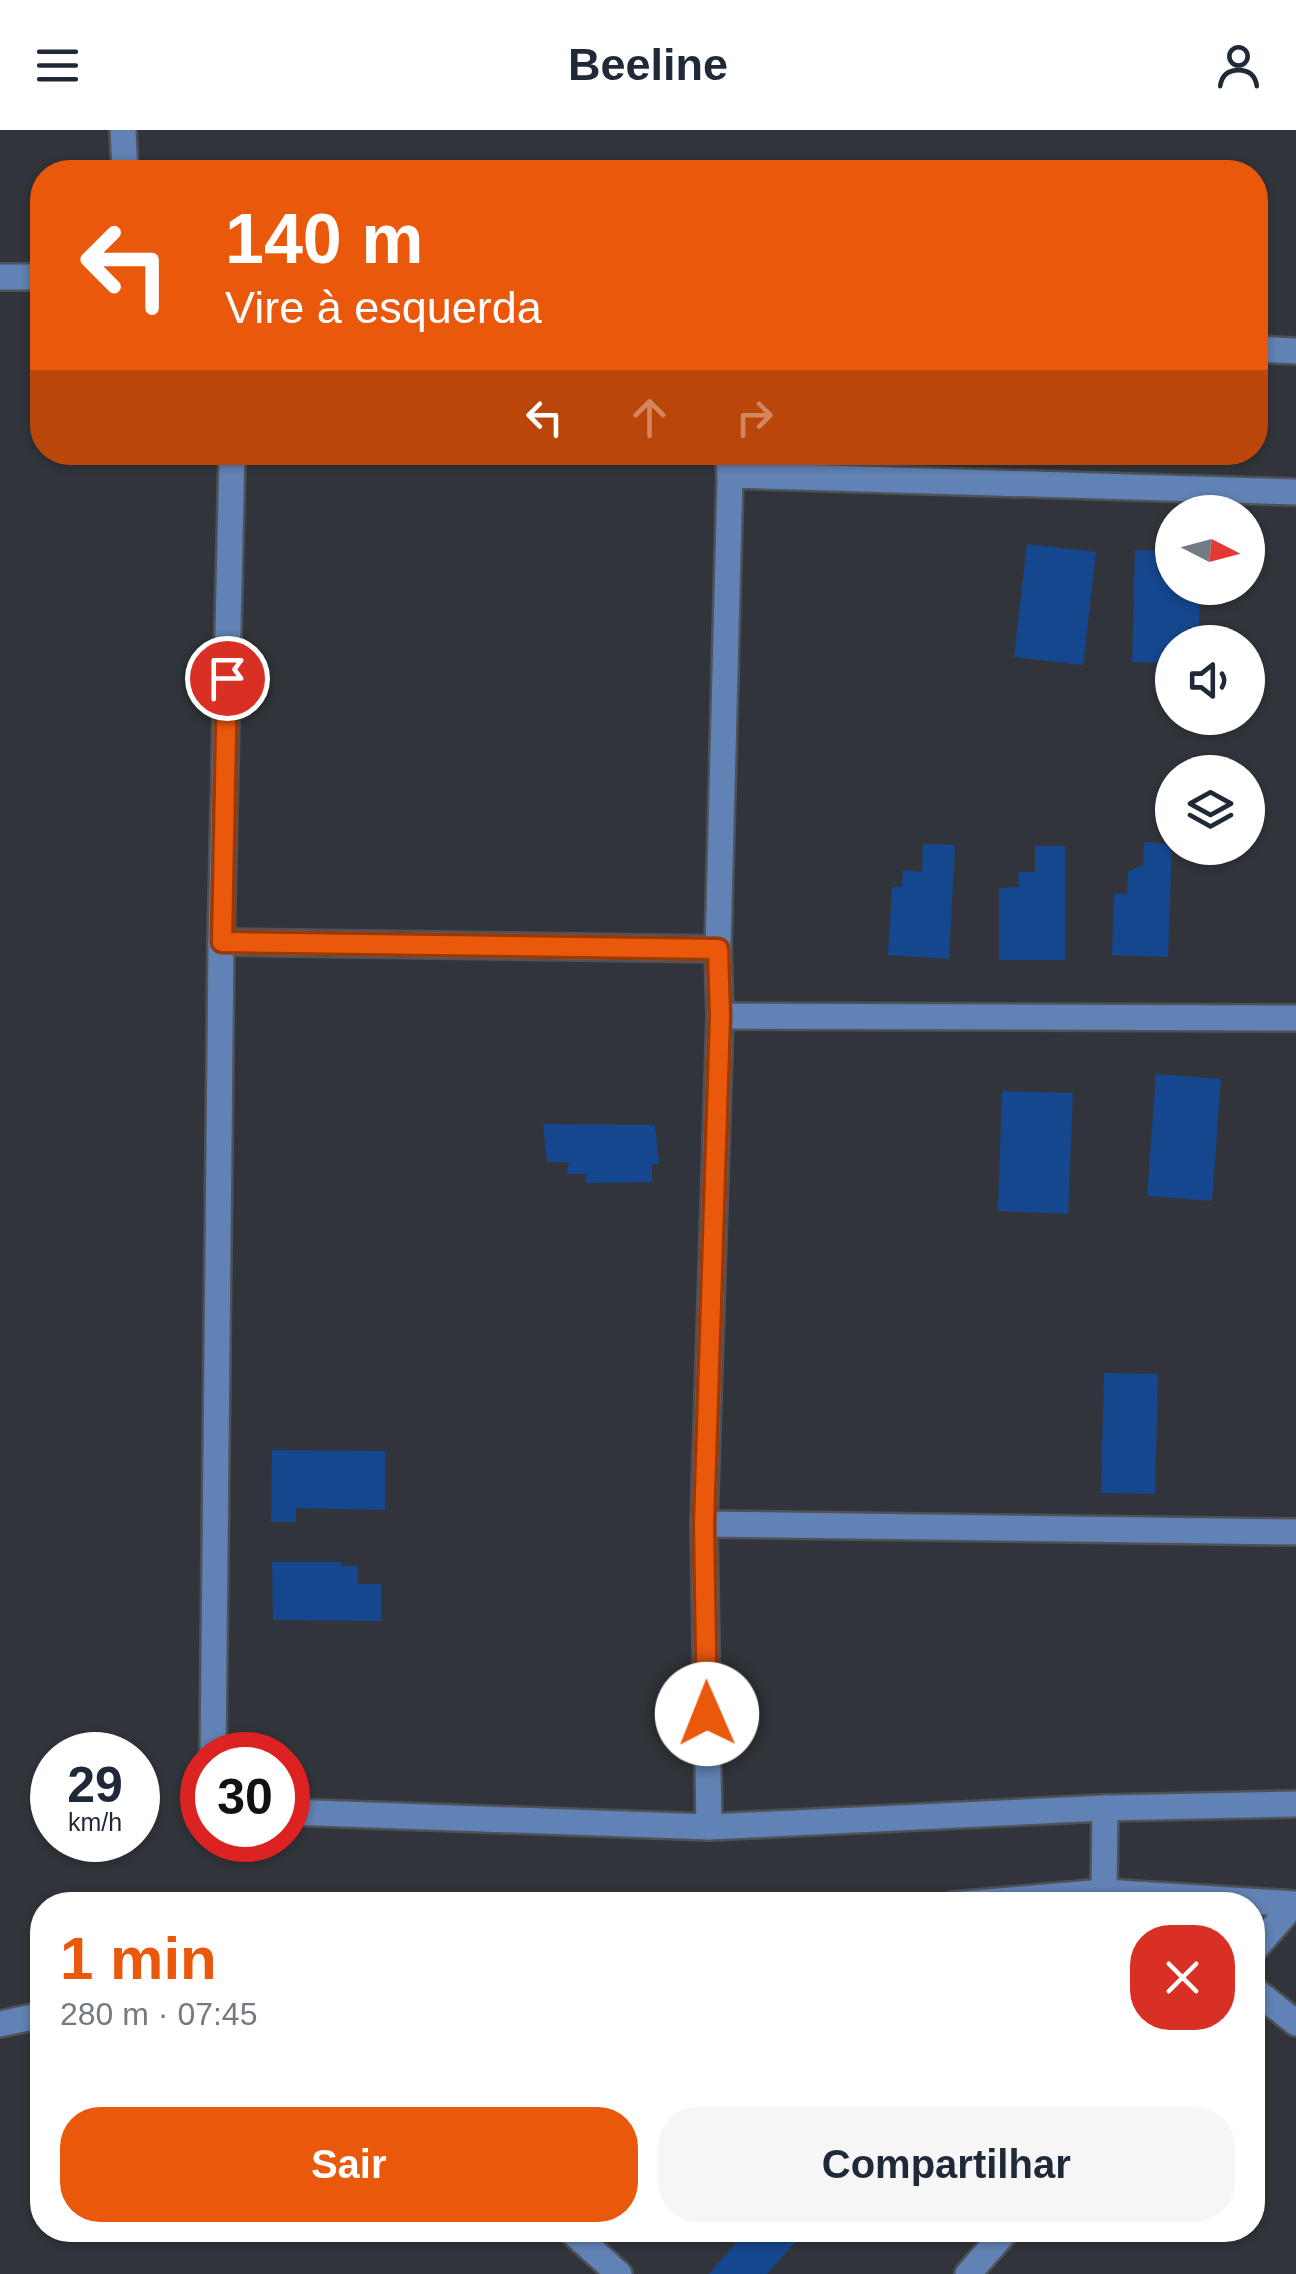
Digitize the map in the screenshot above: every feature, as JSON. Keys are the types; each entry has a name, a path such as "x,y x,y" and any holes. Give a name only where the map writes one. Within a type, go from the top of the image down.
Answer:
{"street":[{"path":"123,130 124,160"},
{"path":"0,277 30,277"},
{"path":"1268,350 1296,351"},
{"path":"213,1732 232,465"},
{"path":"709,1827 704,1524 720,1016 718,949 729,465"},
{"path":"749,465 1296,492"},
{"path":"222,942 718,949"},
{"path":"720,1016 1296,1018"},
{"path":"704,1524 1296,1532"},
{"path":"310,1813 709,1827 1106,1808 1296,1804"},
{"path":"1104,1892 1106,1808"},
{"path":"1265,1902 1295,1904"},
{"path":"1265,1937 1295,1904"},
{"path":"1265,1998 1296,2023"},
{"path":"0,2024 30,2017"},
{"path":"583,2242 619,2274"},
{"path":"968,2274 996,2242"}],"building":[{"path":"1027,544 1096,552 1083,665 1014,657"},
{"path":"1135,550 1155,551 1155,605 1200,605 1199,625 1155,625 1155,663 1132,662"},
{"path":"1144,842 1155,843 1155,865 1171,865 1168,957 1112,955 1114,894 1127,894 1128,872 1143,865"},
{"path":"923,844 955,845 949,959 888,955 892,887 902,887 903,870 922,872"},
{"path":"1035,846 1065,846 1065,960 999,960 999,888 1019,887 1018,872 1035,872"},
{"path":"1156,1074 1221,1079 1212,1201 1147,1196"},
{"path":"1002,1091 1073,1093 1068,1214 998,1211"},
{"path":"543,1124 655,1125 659,1164 652,1164 652,1182 585,1183 586,1174 566,1174 569,1162 547,1162"},
{"path":"1104,1373 1158,1374 1155,1494 1101,1493"},
{"path":"272,1450 385,1451 385,1510 296,1508 296,1522 271,1522"},
{"path":"272,1562 342,1562 342,1566 358,1566 358,1584 381,1584 381,1621 273,1620"},
{"path":"737,2242 795,2242 767,2274 709,2274"}],"route":[{"path":"227,678 222,942 718,949 720,1016 704,1524 707,1714"}]}
